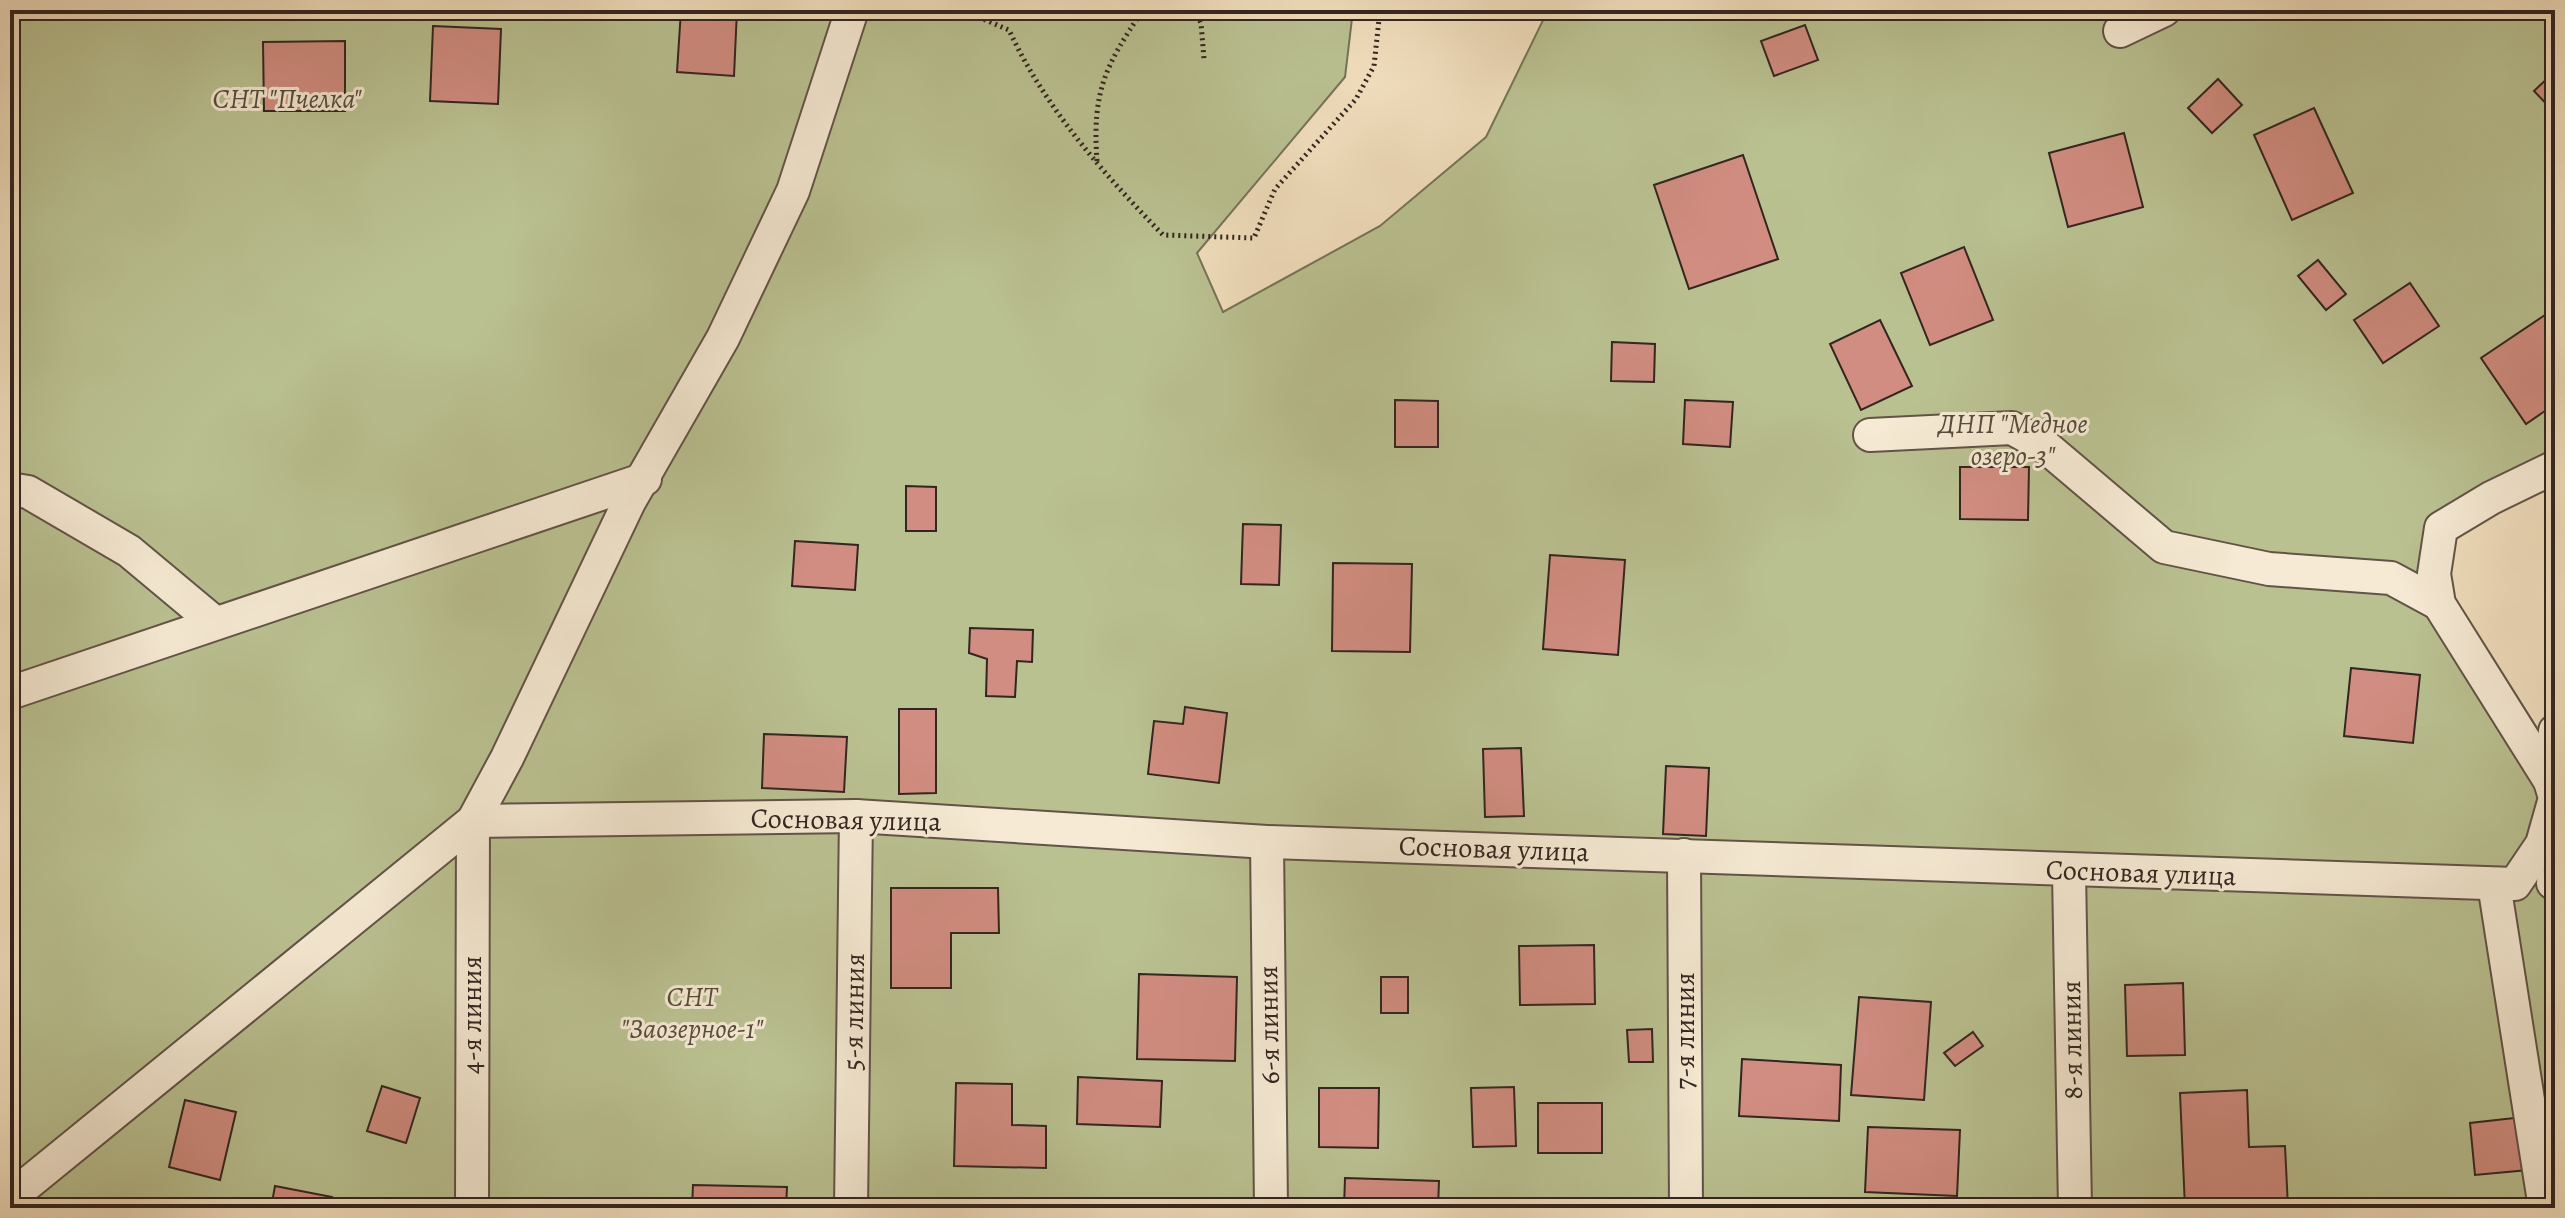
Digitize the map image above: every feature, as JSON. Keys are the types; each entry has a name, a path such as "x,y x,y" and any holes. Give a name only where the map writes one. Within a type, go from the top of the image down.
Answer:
{"street":[{"path":"10,1198 473,821 507,758 629,502 645,479 723,338 793,191 852,10"},
{"path":"2120,31 2164,10"},
{"path":"1870,435 2012,428 2046,447 2164,547 2269,569 2391,578 2439,604"},
{"path":"2545,1208 2504,884 2542,844 2555,798 2550,781 2439,604 2434,574 2441,528 2555,467"},
{"path":"10,693 645,479"},
{"path":"10,489 28,492 129,551 214,622"},
{"path":"2550,781 2555,731"},
{"name":"Сосновая улица","path":"473,821 856,816 1267,842 1684,855 2069,872 2504,884"},
{"name":"5-я линия","path":"851,1208 856,816"},
{"name":"4-я линия","path":"472,1208 473,821"},
{"name":"6-я линия","path":"1267,842 1271,1208"},
{"name":"7-я линия","path":"1684,855 1686,1208"},
{"name":"8-я линия","path":"2069,872 2075,1208"}],"path":[{"path":"962,10 1009,30 1029,74 1098,163 1163,235 1254,238 1275,189 1356,99 1374,66 1380,10"},
{"path":"1098,163 1095,111 1100,87 1116,50 1143,10"},
{"path":"1194,10 1201,23 1204,59"}],"green space":[{"path":"10,10 1353,10 1345,77 1197,253 1223,312 1380,226 1486,137 1548,10 2555,10 2555,467 2441,528 2434,574 2555,798 2516,884 2555,883 2555,1208 10,1208"}],"building":[{"path":"681,10 737,10 734,76 677,72"},
{"path":"1805,25 1818,60 1774,76 1761,41"},
{"path":"433,26 501,29 498,104 430,101"},
{"path":"345,41 345,111 264,111 263,42"},
{"path":"2555,71 2555,113 2534,91"},
{"path":"2218,79 2242,105 2212,133 2188,108"},
{"path":"2314,108 2353,193 2292,220 2254,135"},
{"path":"2124,133 2143,207 2068,227 2049,153"},
{"path":"1743,155 1778,259 1689,289 1654,185"},
{"path":"1964,247 1993,320 1930,345 1901,273"},
{"path":"2318,260 2346,294 2326,310 2298,276"},
{"path":"2410,283 2439,326 2383,363 2354,320"},
{"path":"2551,311 2555,317 2555,404 2526,424 2481,358"},
{"path":"1880,320 1912,386 1861,410 1830,344"},
{"path":"1612,342 1655,344 1654,382 1611,381"},
{"path":"1395,400 1438,401 1438,447 1395,447"},
{"path":"1685,400 1733,402 1730,447 1683,444"},
{"path":"1960,467 2029,467 2028,520 1960,519"},
{"path":"906,486 936,487 936,531 906,531"},
{"path":"1243,524 1281,525 1279,585 1241,584"},
{"path":"795,541 858,545 855,590 792,586"},
{"path":"1550,555 1625,560 1618,655 1543,649"},
{"path":"1333,563 1412,564 1410,652 1332,651"},
{"path":"970,628 1033,630 1032,662 1017,661 1015,697 986,696 987,659 969,653"},
{"path":"2351,668 2420,675 2413,743 2344,736"},
{"path":"1185,707 1227,713 1219,783 1148,774 1154,721 1183,724"},
{"path":"899,709 936,709 936,793 899,794"},
{"path":"764,734 847,737 844,792 762,788"},
{"path":"1521,748 1524,816 1485,817 1483,749"},
{"path":"1666,766 1709,768 1706,836 1663,834"},
{"path":"891,888 998,888 999,933 951,933 951,988 891,988"},
{"path":"1594,945 1595,1004 1520,1005 1519,946"},
{"path":"1139,974 1237,977 1235,1061 1137,1059"},
{"path":"1381,977 1408,977 1408,1013 1381,1013"},
{"path":"2183,983 2185,1055 2127,1056 2125,985"},
{"path":"1859,997 1931,1002 1924,1100 1851,1095"},
{"path":"1652,1029 1653,1062 1629,1062 1627,1030"},
{"path":"1973,1032 1983,1046 1955,1066 1944,1053"},
{"path":"1742,1059 1841,1065 1839,1121 1739,1116"},
{"path":"1078,1077 1162,1081 1160,1127 1077,1124"},
{"path":"956,1083 1012,1084 1012,1125 1046,1126 1046,1168 954,1166"},
{"path":"382,1086 420,1098 406,1143 367,1131"},
{"path":"1514,1087 1516,1146 1473,1147 1471,1088"},
{"path":"1319,1088 1379,1088 1378,1148 1319,1147"},
{"path":"2247,1090 2249,1147 2285,1146 2288,1208 2185,1208 2180,1093"},
{"path":"185,1100 236,1112 220,1180 169,1167"},
{"path":"1538,1103 1602,1103 1602,1153 1538,1153"},
{"path":"2523,1117 2528,1170 2475,1175 2470,1123"},
{"path":"1868,1127 1960,1130 1957,1196 1865,1192"},
{"path":"1345,1178 1439,1181 1438,1208 1344,1208"},
{"path":"693,1185 787,1187 786,1208 692,1208"},
{"path":"275,1186 332,1197 329,1208 271,1208"},
{"path":"1102,1200 1153,1203 1153,1208 1102,1208"}],"park label":[{"name":"СНТ \"Пчелка\"","path":"287,99"},
{"name":"ДНП \"Медное озеро-3\"","path":"2013,440"},
{"name":"СНТ \"Заозерное-1\"","path":"692,1013"}]}
